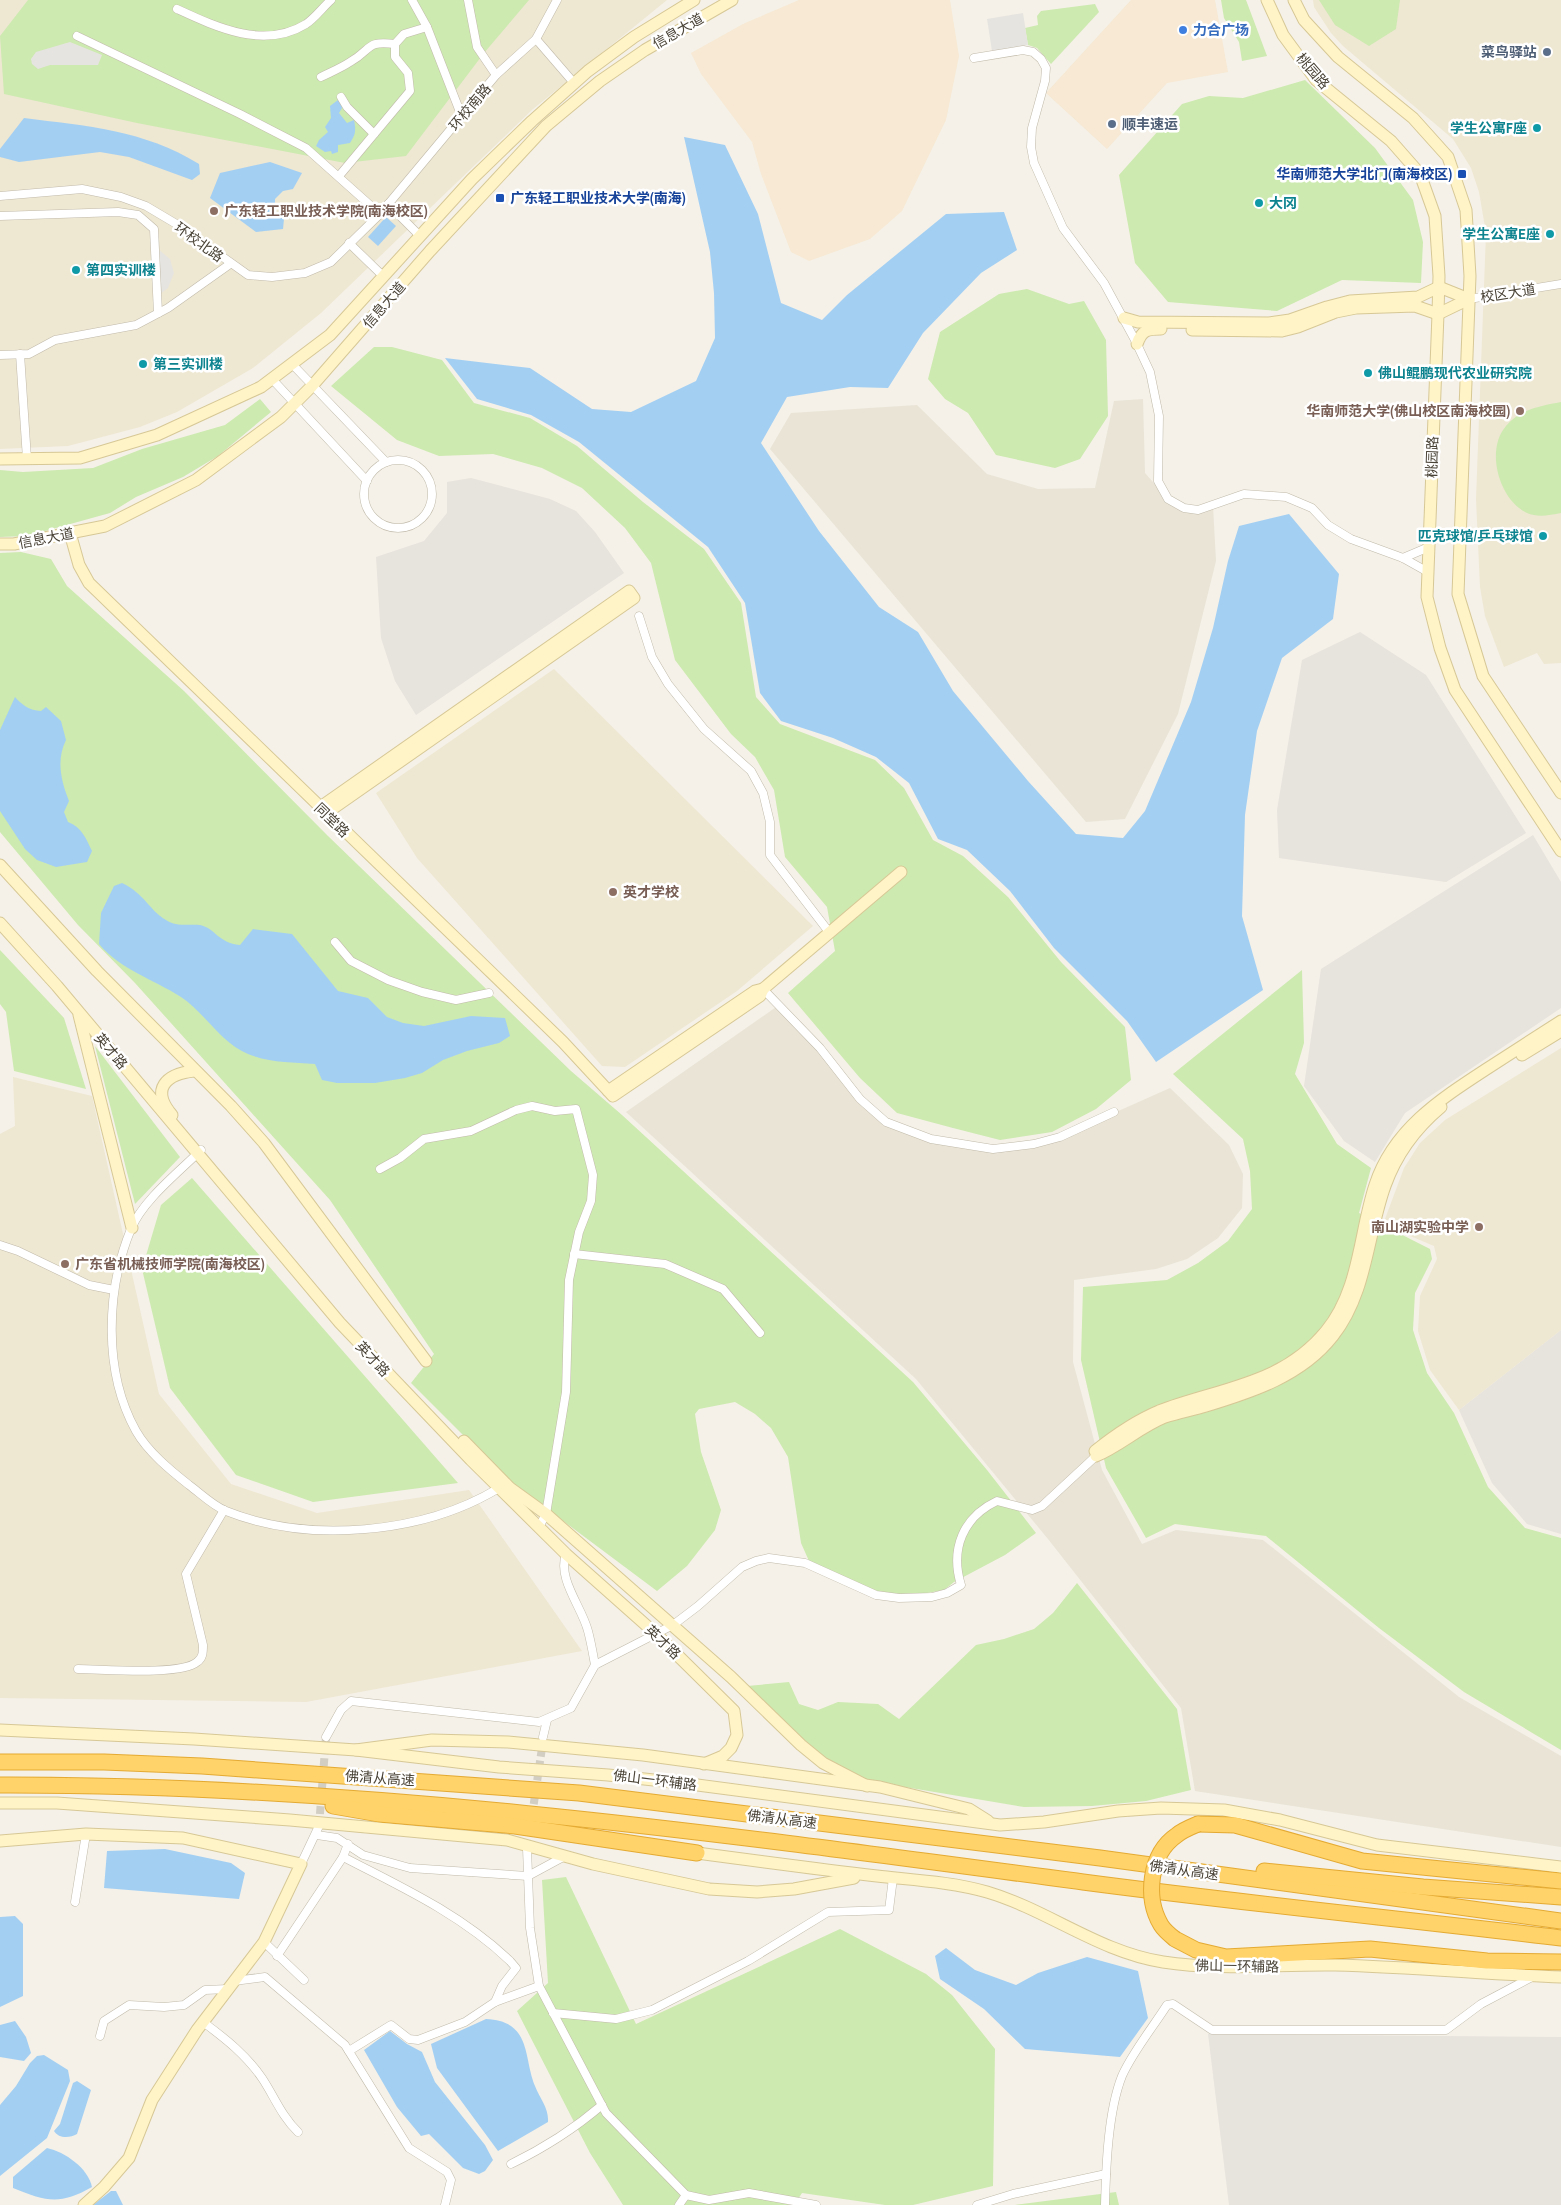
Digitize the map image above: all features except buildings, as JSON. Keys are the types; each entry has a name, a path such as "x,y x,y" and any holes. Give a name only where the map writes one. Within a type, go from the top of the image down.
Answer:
{"highway":[{"name":"佛清从高速","path":"0,1762 104,1762 202,1766 579,1793 1100,1858 1561,1921"},
{"name":"佛清从高速","path":"0,1785 161,1788 506,1810 619,1822 1142,1890 1561,1938"},
{"path":"272,1794 378,1814 515,1826 697,1853"},
{"path":"1561,1881 1362,1861 1235,1825 1198,1824 1176,1835 1161,1854 1151,1879 1153,1906 1162,1926 1175,1939 1196,1950 1226,1957 1370,1949 1487,1961 1561,1962"},
{"path":"1100,1858 1226,1867 1423,1887 1561,1897"}],"main road":[{"name":"信息大道","path":"0,459 80,458 157,435 261,387 330,334 472,179 574,83 634,37 694,0"},
{"name":"信息大道","path":"0,544 14,544 105,526 196,480 281,416 312,386 430,251 546,126 600,82 645,50 732,0"},
{"name":"桃园路","path":"1267,0 1284,35 1316,80 1391,141 1420,174 1435,216 1439,287 1427,597 1440,648 1455,690 1561,851"},
{"name":"桃园路","path":"1294,0 1304,20 1338,57 1413,118 1448,158 1466,210 1470,276 1458,594 1483,676 1561,794"},
{"path":"1124,318 1138,322 1269,323 1290,320 1350,301 1418,297 1439,287 1469,299"},
{"path":"1137,344 1140,334 1147,329 1282,331 1336,312 1356,308 1415,306 1438,314 1469,299"},
{"name":"同堂路","path":"70,533 79,565 89,583 322,811 563,1042 611,1094 755,991 763,989"},
{"path":"322,811 631,594"},
{"path":"0,865 97,971 194,1071 231,1106 264,1143 426,1361"},
{"path":"763,989 901,872"},
{"name":"英才路","path":"0,923 337,1313 510,1488 546,1514 673,1625 801,1745 823,1763 866,1786"},
{"path":"78,1011 132,1228"},
{"path":"1095,1453 1138,1420 1160,1410 1239,1388 1278,1372 1306,1351 1327,1330 1341,1307 1358,1259 1375,1184 1392,1147 1415,1121 1435,1103 1561,1021"},
{"path":"1095,1453 1108,1451 1135,1431 1166,1417 1268,1385 1306,1362 1332,1337 1348,1313 1359,1285 1385,1187 1405,1146 1440,1107 1561,1030"},
{"name":"英才路","path":"194,1071 179,1073 167,1078 162,1097 166,1108 199,1152 340,1324 499,1488 566,1554 656,1634 734,1711 738,1735 731,1748 723,1756 704,1764"},
{"path":"0,1730 194,1739 356,1750 432,1740 508,1742 643,1755 866,1786 969,1809 992,1824"},
{"name":"佛山一环辅路","path":"356,1750 499,1768 608,1774 992,1824 1044,1822 1118,1811 1160,1808 1224,1810 1280,1820 1378,1844 1561,1867"},
{"path":"0,1803 57,1803 290,1820 507,1840 619,1870 709,1889 757,1892 794,1888 868,1875"},
{"path":"0,1841 86,1834 183,1838 301,1864 264,1942 203,2022 152,2100 129,2158 104,2187 84,2205"},
{"name":"佛山一环辅路","path":"697,1853 986,1892 1015,1903 1112,1949 1161,1962 1213,1968 1332,1965 1422,1968 1561,1977"}],"street":[{"path":"177,9 222,30 253,35 277,34 305,24 331,0"},
{"path":"412,0 427,26 462,117"},
{"path":"468,0 477,47 496,75"},
{"name":"环校南路","path":"380,214 496,75 536,39 557,0"},
{"path":"339,176 410,91 408,73 395,57 395,44 404,34 427,26"},
{"path":"77,36 298,144 339,176 380,214"},
{"path":"536,39 574,83"},
{"path":"321,77 352,61 362,51 377,42 395,44"},
{"path":"974,58 1024,50 1033,52 1042,59 1046,68 1046,81 1032,128 1031,147 1034,163 1064,228 1104,282 1150,372 1155,392 1160,432 1158,481 1168,499 1184,508 1198,510 1244,494 1286,497 1312,508 1328,525 1351,539 1403,558 1428,572"},
{"path":"341,97 347,107 374,134"},
{"name":"环校北路","path":"0,196 82,189 121,197 146,206 178,225 230,264 248,275 272,277 305,273 330,262 380,214"},
{"path":"388,204 420,236"},
{"path":"0,216 118,212 138,215 154,229 158,313"},
{"path":"349,243 383,276"},
{"path":"0,355 29,354 55,340 136,325 158,313 230,264"},
{"name":"校区大道","path":"1469,299 1561,284"},
{"path":"20,354 27,459"},
{"path":"292,364 386,462"},
{"path":"272,379 367,481"},
{"path":"398,460 409,462 426,473 431,484 430,508 424,518 408,527 385,526 375,519 368,510 364,498 367,481 376,468 386,462 398,460"},
{"path":"1403,558 1429,547"},
{"path":"639,616 652,657 668,684 704,729 751,771 763,793 770,822 770,855 829,932"},
{"path":"335,942 351,960 388,980 422,992 456,1000 489,993"},
{"path":"763,989 820,1048 860,1099 886,1122 931,1140 993,1149 1034,1144 1060,1137 1114,1112"},
{"path":"380,1169 400,1158 424,1139 471,1131 516,1110 532,1106 555,1111 576,1108 592,1174 591,1201 579,1232 569,1280 566,1392 546,1514 539,1527"},
{"path":"199,1152 159,1190 132,1228 114,1290 114,1356 125,1407 137,1432 168,1469 224,1510 306,1530 377,1528 419,1520 461,1506 499,1488"},
{"path":"0,1245 18,1251 89,1285 114,1290"},
{"path":"574,1254 665,1264 723,1289 760,1333"},
{"path":"326,1737 341,1710 351,1701 530,1721 547,1720 571,1708 594,1665 673,1625 698,1606 742,1567 768,1558 805,1563 876,1595 918,1598 947,1593 961,1585 956,1570 956,1554 969,1522 981,1509 998,1501 1032,1510 1042,1506 1095,1453"},
{"path":"78,1669 177,1670 198,1662 202,1655 203,1645 186,1574 224,1510"},
{"path":"566,1554 563,1561 568,1584 589,1631 594,1665"},
{"path":"543,1737 547,1720"},
{"path":"301,1864 317,1835 319,1826"},
{"path":"75,1902 86,1834"},
{"path":"317,1835 337,1838 364,1855 410,1868 528,1876 565,1856"},
{"path":"277,1956 343,1857 348,1844"},
{"path":"527,1848 530,1928 539,1986 606,2113 686,2195 712,2202 749,2193 816,2205"},
{"path":"343,1857 429,1901 469,1926 504,1955 516,1968 502,1986 495,2002"},
{"path":"553,2013 616,2019 652,2010 748,1961 828,1912 889,1910 893,1878"},
{"path":"264,1942 304,1980"},
{"path":"1105,2205 1106,2174 1116,2093 1123,2074 1167,2005 1172,2004 1212,2030 1446,2030 1481,2004 1534,1976"},
{"path":"100,2036 104,2021 129,2005 164,2007 184,2005 206,1990 266,1977 345,2045 409,2148 447,2172 451,2180 446,2205"},
{"path":"349,2051 391,2024 409,2039 418,2040 464,2022 495,2002 539,1986"},
{"path":"203,2022 237,2048 278,2102 286,2121 298,2132"},
{"path":"511,2164 540,2150 582,2122 602,2105"},
{"path":"977,2205 1013,2194 1106,2174"},
{"path":"678,2205 686,2195"}],"shaded area":[{"name":"广东轻工职业技术学院(南海校区)","path":"0,0 667,0 533,109 321,313 253,368 177,412 140,427 68,446 0,449"},
{"path":"799,0 950,0 959,56 946,120 902,211 870,239 809,261 791,252 761,174 752,142 701,74 691,53 743,24"},
{"path":"1131,0 1215,0 1228,72 1167,83 1107,149 1046,93"},
{"name":"华南师范大学(佛山校区南海校园)","path":"1313,0 1561,0 1561,663 1544,664 1537,653 1504,667 1485,616 1480,587 1476,499 1486,233 1479,192 1471,168 1453,139 1343,46 1331,33 1314,7"},
{"path":"1023,13 1028,45 992,51 987,19"},
{"path":"70,42 102,55 98,65 50,65 38,69 32,64 31,59 36,52"},
{"path":"158,249 170,259 174,273 168,288 160,294"},
{"path":"1143,399 1145,473 1168,499 1184,508 1213,506 1216,561 1178,714 1125,819 1086,822 770,449 791,413 917,405 987,474 1038,489 1095,488 1114,401"},
{"path":"471,478 550,499 576,511 595,532 624,573 416,715 395,681 381,638 376,557 424,541 447,513 447,482"},
{"path":"1360,632 1426,675 1526,833 1446,882 1279,858 1277,810 1302,660"},
{"name":"英才学校","path":"554,669 813,926 737,991 625,1067 602,1066 417,858 376,793"},
{"path":"1533,835 1561,882 1561,1008 1405,1113 1375,1162 1344,1141 1304,1086 1321,969"},
{"path":"779,1005 860,1099 886,1122 931,1139 993,1149 1060,1137 1170,1088 1229,1145 1243,1174 1242,1208 1218,1238 1187,1259 1156,1269 1074,1280 1073,1362 1102,1470 1142,1544 1176,1530 1263,1540 1459,1697 1561,1756 1561,1847 1195,1791 1181,1708 1048,1539 916,1379 626,1112"},
{"name":"南山湖实验中学","path":"1561,1048 1561,1330 1459,1410 1430,1370 1418,1331 1420,1296 1437,1259 1434,1246 1408,1235 1385,1219 1404,1168 1420,1143 1445,1120"},
{"name":"广东省机械技师学院(南海校区)","path":"13,1077 92,1096 159,1394 231,1484 317,1513 469,1490 582,1651 306,1702 0,1698 0,1134 15,1126"},
{"path":"1561,1330 1561,1534 1527,1524 1492,1483 1459,1410"},
{"path":"1208,2034 1561,2037 1561,2205 1229,2205"}],"green space":[{"path":"28,0 529,0 484,53 406,156 345,163 137,123 4,94 0,36"},
{"path":"1221,0 1246,0 1267,56 1242,61 1239,42 1224,18"},
{"path":"1319,0 1400,0 1396,29 1369,46 1335,25"},
{"path":"1095,4 1099,12 1051,64 1037,48 1028,45 1025,28 1038,25 1037,16 1041,11"},
{"path":"1305,80 1375,148 1413,200 1423,242 1421,283 1342,280 1277,311 1168,302 1135,263 1119,175 1182,104 1209,96 1243,98"},
{"path":"1027,289 1069,304 1084,301 1106,340 1108,416 1080,459 1055,468 996,455 968,413 945,399 928,379 940,332 999,294"},
{"path":"374,347 392,347 442,360 474,403 530,418 577,446 643,502 704,549 741,603 756,697 780,724 875,760 904,788 933,840 963,856 1008,897 1061,962 1125,1027 1131,1080 1096,1109 1052,1132 1000,1140 897,1113 860,1078 788,993 835,951 827,907 785,857 774,790 755,757 731,734 675,660 651,563 625,528 582,488 542,468 493,454 439,456 397,440 331,386"},
{"path":"260,399 271,412 218,456 183,477 136,497 110,513 27,536 0,537 0,470 23,472 93,468 142,449 225,425"},
{"path":"1561,402 1561,513 1544,516 1531,515 1517,507 1503,486 1498,474 1496,448 1500,436 1512,420 1531,409"},
{"path":"21,552 51,559 67,586 184,691 328,836 571,1071 622,1115 913,1382 987,1470 1036,1533 1005,1555 954,1582 944,1590 916,1595 879,1593 809,1561 801,1543 788,1457 771,1428 755,1414 735,1402 699,1409 695,1414 701,1452 721,1510 715,1530 687,1566 657,1591 507,1479 411,1383 434,1354 330,1200 135,983 78,925 0,832 0,553"},
{"path":"0,950 64,1018 86,1089 14,1071 6,1012 0,1004"},
{"path":"1302,970 1304,1043 1295,1074 1337,1144 1371,1168 1359,1213 1430,1249 1432,1259 1415,1293 1413,1330 1427,1373 1454,1413 1488,1487 1525,1528 1561,1538 1561,1750 1464,1692 1379,1628 1266,1536 1175,1524 1146,1538 1106,1468 1081,1360 1083,1287 1167,1280 1198,1263 1228,1241 1252,1209 1250,1171 1243,1139 1173,1074"},
{"path":"95,1046 180,1157 135,1204"},
{"path":"192,1178 458,1483 313,1502 236,1475 170,1388 142,1269 161,1205"},
{"path":"1077,1583 1177,1709 1191,1790 1146,1801 1092,1806 1024,1807 863,1780 834,1765 816,1751 747,1686 789,1682 799,1704 818,1710 838,1702 878,1704 899,1719 976,1645 1004,1639 1034,1629 1053,1613"},
{"path":"566,1877 636,2024 840,1929 926,1974 952,1995 995,2049 993,2186 913,2205 885,2205 802,2193 794,2205 623,2205 590,2153 517,2011 548,1983 542,1880"},
{"path":"1116,2192 1119,2205 1015,2205"}],"water":[{"path":"338,100 341,102 342,108 339,113 347,123 354,120 355,132 350,143 338,145 338,152 332,154 331,151 325,152 316,146 319,140 328,132 325,127 331,118 330,106"},
{"path":"24,118 93,127 136,137 178,153 199,164 200,174 192,180 129,157 100,152 19,162 0,157 0,149"},
{"path":"684,137 725,145 758,214 781,303 822,320 847,295 946,214 1004,212 1017,250 981,273 923,333 888,388 850,387 787,397 761,443 819,531 879,607 918,632 953,691 1028,781 1076,834 1123,838 1145,811 1191,702 1213,628 1228,561 1239,526 1289,514 1339,574 1333,619 1282,658 1257,731 1245,815 1242,916 1263,990 1156,1062 1127,1021 1054,948 1010,891 967,850 938,839 909,783 876,757 833,738 781,721 760,693 745,603 708,547 579,442 531,415 477,399 445,358 530,368 592,409 631,412 696,381 715,338 714,293 710,252"},
{"path":"270,162 302,173 293,189 283,191 275,199 275,212 284,219 283,229 256,232 210,198 220,173"},
{"path":"386,217 396,226 378,246 368,237"},
{"path":"15,697 33,710 41,711 46,707 61,721 66,740 60,763 69,801 64,812 68,822 77,827 83,834 92,851 87,862 56,867 37,860 25,849 0,811 0,730"},
{"path":"122,883 130,887 160,916 170,922 200,925 233,944 240,945 253,929 292,934 338,991 368,998 387,1017 403,1023 424,1026 471,1016 505,1018 510,1036 499,1043 467,1051 443,1060 422,1073 375,1083 337,1083 322,1080 315,1064 273,1061 248,1054 230,1043 181,997 117,961 99,944 101,913 114,886"},
{"path":"165,1849 231,1863 245,1873 239,1899 104,1888 107,1851"},
{"path":"15,1916 23,1924 23,1996 0,2007 0,1917"},
{"path":"946,1948 975,1970 1016,1985 1038,1973 1087,1957 1138,1971 1148,2018 1120,2057 1025,2049 984,2009 940,1979 935,1956"},
{"path":"486,2019 501,2021 519,2033 531,2075 546,2108 548,2117 548,2122 498,2151 437,2068 431,2044"},
{"path":"15,2021 26,2037 31,2053 24,2061 0,2057 0,2025"},
{"path":"390,2031 407,2044 422,2052 435,2082 485,2145 493,2160 485,2171 479,2174 463,2168 429,2134 421,2136 397,2107 364,2050"},
{"path":"44,2055 68,2070 70,2081 47,2138 0,2176 0,2105 16,2086 30,2063 37,2056"},
{"path":"77,2081 91,2090 77,2134 62,2137 54,2131 60,2124 73,2083"},
{"path":"47,2148 61,2153 81,2167 90,2180 92,2187 71,2197 53,2200 44,2199 13,2188 13,2177"},
{"path":"111,2191 116,2191 123,2205 93,2205"}],"tunnel":[{"path":"319,1826 326,1737"},
{"path":"532,1816 543,1741"}],"place":[{"name":"力合广场","path":"1183,30"},
{"name":"菜鸟驿站","path":"1547,52"},
{"name":"顺丰速运","path":"1112,124"},
{"name":"学生公寓F座","path":"1537,128"},
{"name":"华南师范大学北门(南海校区)","path":"1462,174"},
{"name":"广东轻工职业技术大学(南海)","path":"500,198"},
{"name":"大冈","path":"1259,203"},
{"name":"广东轻工职业技术学院(南海校区)","path":"214,211"},
{"name":"学生公寓E座","path":"1550,234"},
{"name":"第四实训楼","path":"76,270"},
{"name":"第三实训楼","path":"143,364"},
{"name":"佛山鲲鹏现代农业研究院","path":"1368,373"},
{"name":"华南师范大学(佛山校区南海校园)","path":"1520,411"},
{"name":"匹克球馆/乒乓球馆","path":"1543,536"},
{"name":"英才学校","path":"613,892"},
{"name":"南山湖实验中学","path":"1479,1227"},
{"name":"广东省机械技师学院(南海校区)","path":"65,1264"}]}
